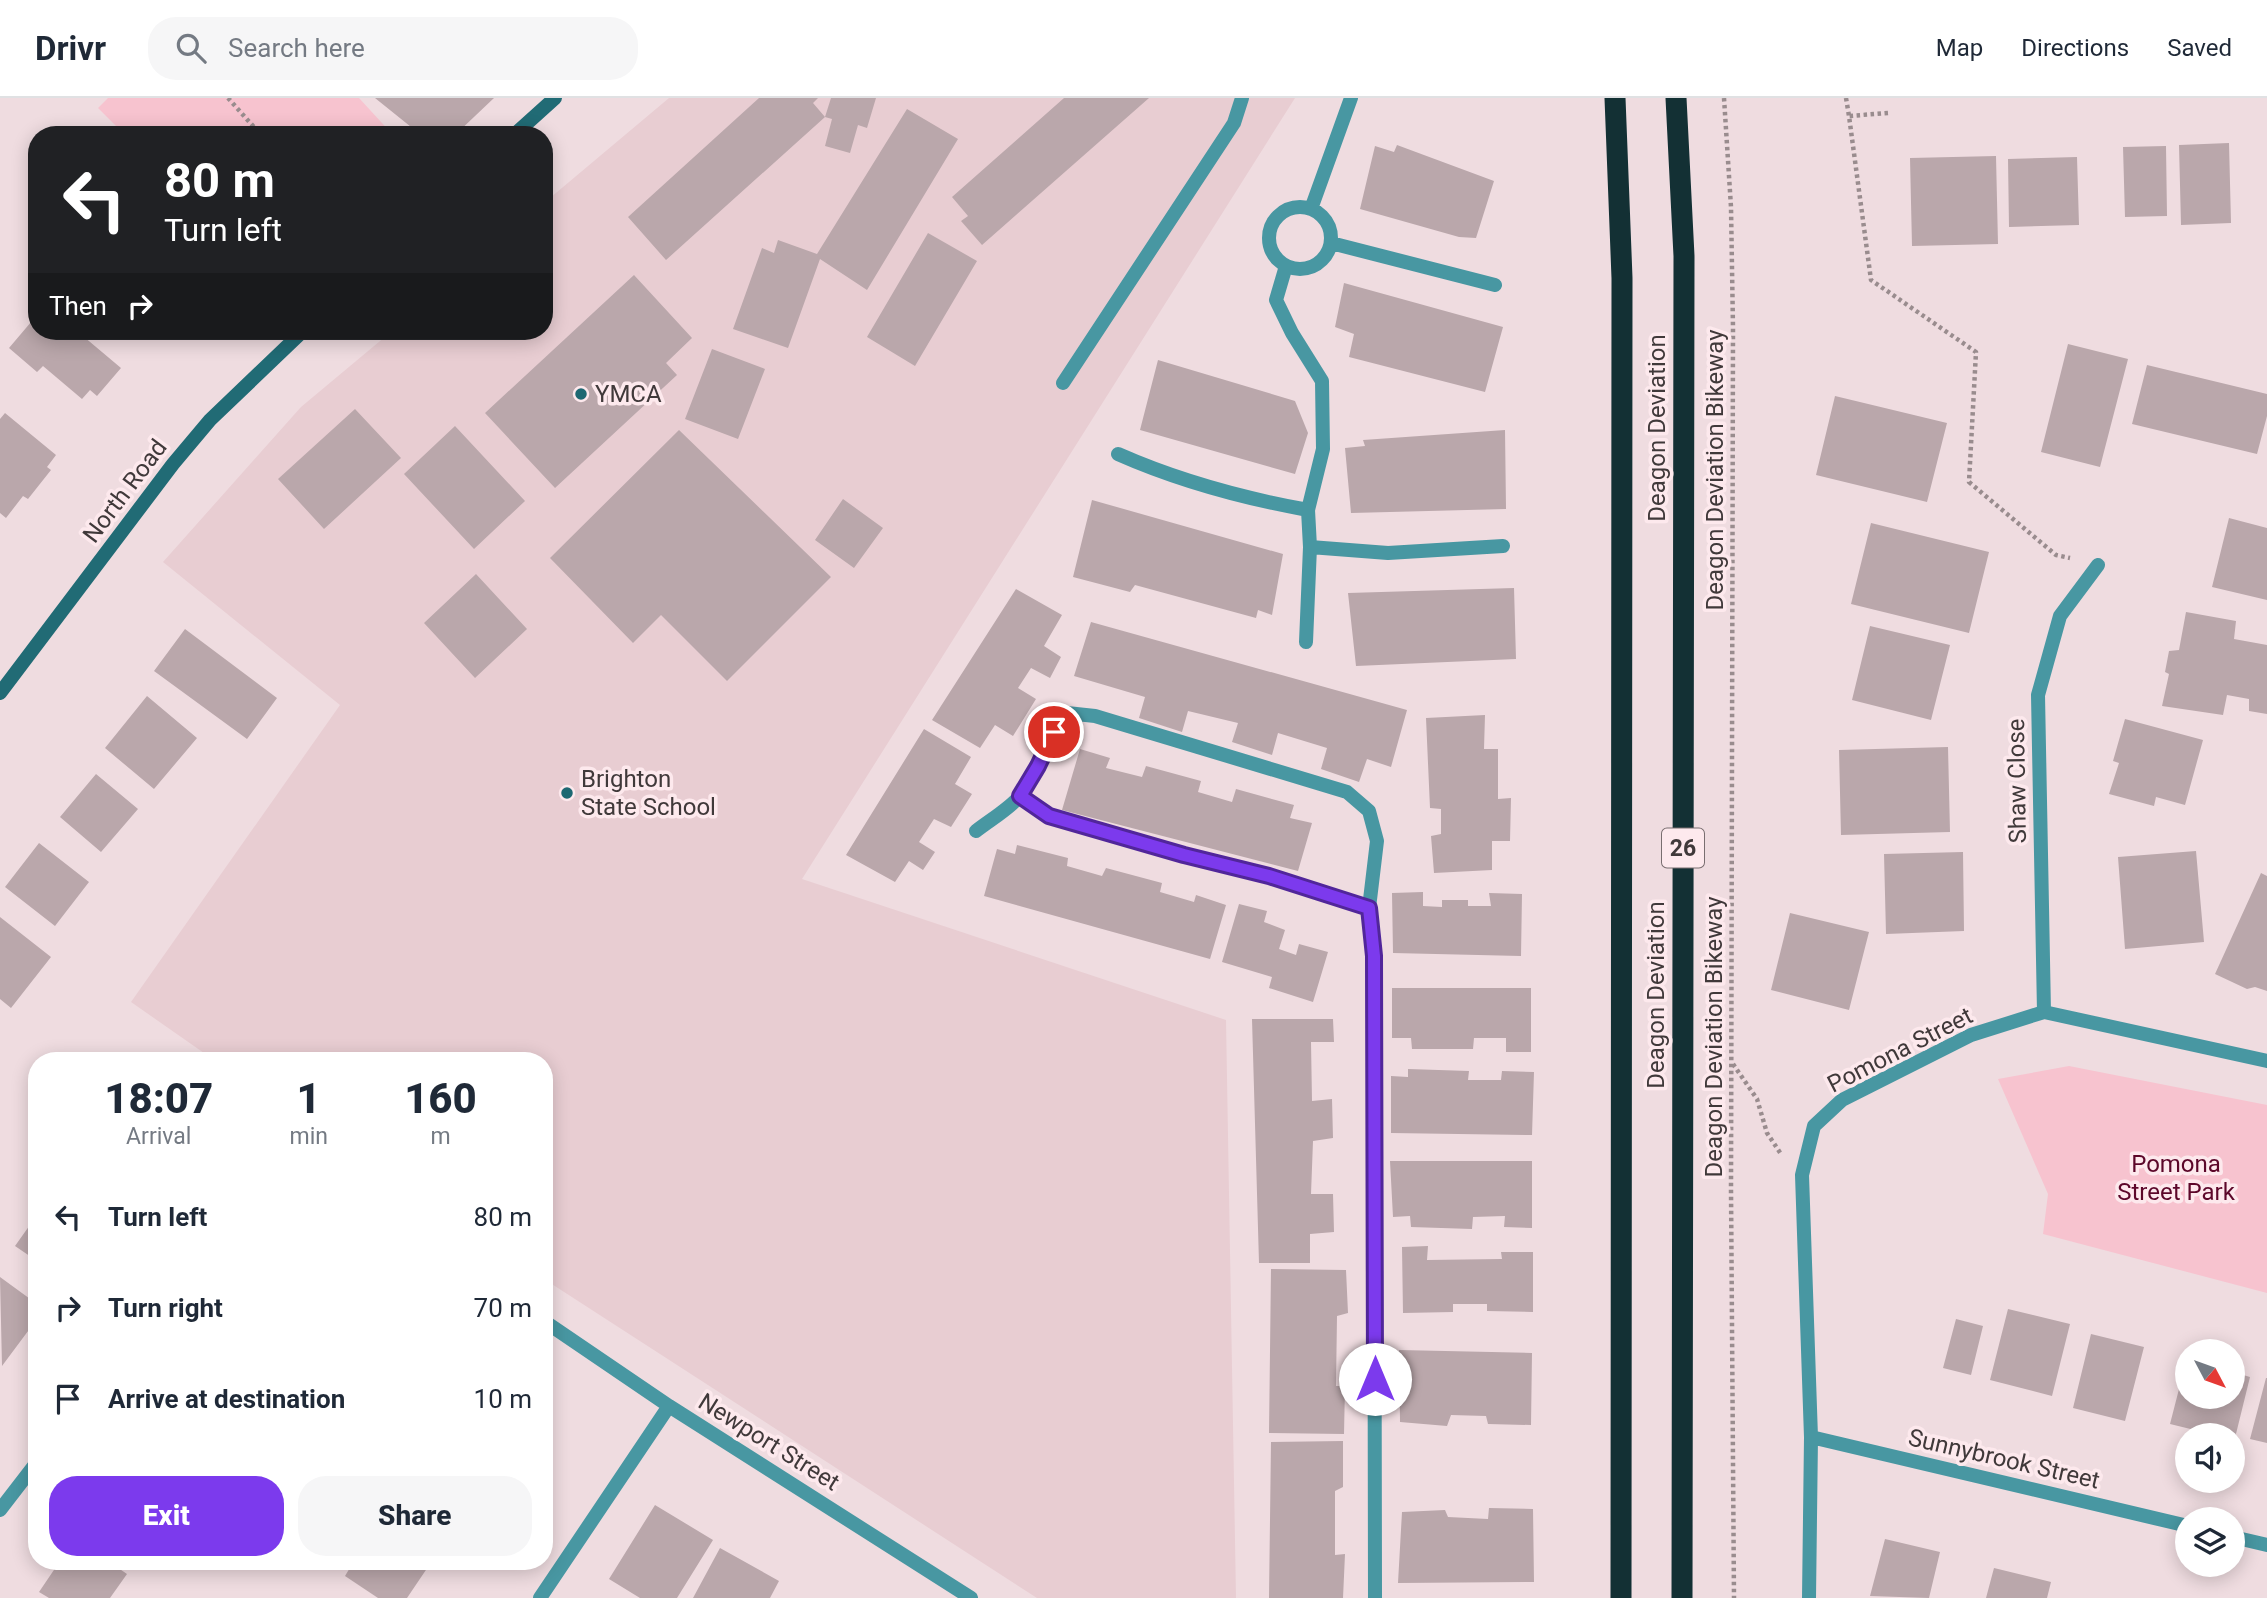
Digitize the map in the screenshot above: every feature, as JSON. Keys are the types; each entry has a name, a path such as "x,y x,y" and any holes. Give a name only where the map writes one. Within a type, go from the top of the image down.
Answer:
{"highway":[{"name":"Deagon Deviation","path":"1615,98 1622,278 1621,1598"},
{"name":"Deagon Deviation","path":"1676,98 1684,256 1682,1598"}],"street":[{"path":"524,126 555,98"},
{"path":"1063,383 1234,123 1242,98"},
{"path":"1311,209 1351,98"},
{"path":"1293,207 1311,209 1328,223 1331,243 1327,253 1311,267 1296,269 1276,259 1271,250 1269,234 1272,223 1293,207"},
{"path":"1331,243 1495,285"},
{"path":"1286,266 1276,300 1292,333 1322,381 1323,449 1308,510 1310,547 1306,642"},
{"name":"North Road","path":"0,693 173,464 210,420 294,340"},
{"path":"1118,454 1162,473 1254,500 1308,510"},
{"path":"1310,547 1388,553 1503,546"},
{"name":"Shaw Close","path":"2044,1012 2038,695 2060,616 2098,565"},
{"path":"976,831 1020,796 1067,713 1095,716 1347,792 1369,811 1377,841 1369,908 1374,956 1376,1598"},
{"path":"1020,796 1049,816 1171,852 1269,876 1369,908"},
{"name":"Pomona Street","path":"1809,1598 1811,1437 1802,1175 1814,1126 1842,1100 1971,1035 2044,1012 2267,1061"},
{"name":"Newport Street","path":"553,1327 669,1406 971,1598"},
{"path":"540,1598 669,1406"},
{"name":"Sunnybrook Street","path":"1811,1437 2175,1523"},
{"path":"0,1510 28,1474"},
{"path":"2245,1539 2267,1545"}],"path":[{"path":"228,98 253,126"},
{"name":"Deagon Deviation Bikeway","path":"1724,98 1731,207 1733,328 1731,1189 1734,1598"},
{"path":"1846,98 1871,280 1976,352 1969,482 2056,555 2098,565"},
{"path":"1849,116 1888,113"},
{"path":"1733,1063 1757,1099 1776,1150 1802,1175"}],"shaded area":[{"name":"Brighton State School","path":"669,98 1295,98 802,879 1226,1020 1236,1598 1037,1598 553,1285 553,1052 203,1052 131,1002 340,705 163,562 301,407 381,340 553,340 553,195"}],"green space":[{"path":"108,98 359,98 385,126 116,126 98,108"},
{"name":"Pomona Street Park","path":"2069,1066 2267,1105 2267,1293 2043,1234 2048,1194 1998,1079"}],"building":[{"path":"375,98 494,98 464,126 410,126"},
{"path":"759,98 818,98 813,103 825,117 666,260 628,217"},
{"path":"831,98 876,98 867,128 858,125 850,153 825,146 832,119 825,117"},
{"path":"1064,98 1149,98 982,245 961,221 968,216 952,197"},
{"path":"907,109 958,139 867,290 820,259 788,348 733,329 762,248 774,253 778,240 817,254"},
{"path":"2229,143 2231,223 2181,225 2179,145"},
{"path":"1397,145 1494,181 1476,238 1459,237 1360,209 1375,146 1394,152"},
{"path":"2166,146 2167,216 2125,217 2123,147"},
{"path":"1996,156 1998,244 1912,246 1910,158"},
{"path":"2077,157 2079,225 2009,227 2008,159"},
{"path":"928,233 977,261 915,366 867,337"},
{"name":"YMCA","path":"634,275 692,338 666,363 677,375 555,488 485,413"},
{"path":"1344,283 1503,327 1485,392 1349,357 1354,334 1335,327"},
{"path":"28,326 28,340 88,340 121,368 97,396 90,390 82,399 43,366 37,372 9,348"},
{"path":"2068,344 2128,359 2100,467 2041,452"},
{"path":"712,349 765,369 738,439 685,419"},
{"path":"1158,360 1295,401 1308,433 1295,474 1140,430"},
{"path":"2147,365 2267,394 2267,416 2257,454 2132,424"},
{"path":"1835,396 1947,423 1927,502 1816,475"},
{"path":"355,409 401,458 324,529 278,479"},
{"path":"5,413 56,455 47,467 51,470 28,499 23,496 6,518 0,513 0,419"},
{"path":"455,426 525,501 474,549 404,474"},
{"path":"679,430 831,577 727,681 661,615 633,643 550,558"},
{"path":"1505,430 1506,509 1351,513 1345,448 1365,446 1363,440"},
{"path":"843,499 883,528 854,568 815,540"},
{"path":"1092,500 1283,554 1272,615 1258,610 1256,618 1135,585 1130,592 1073,577"},
{"path":"2229,518 2267,528 2267,600 2212,587"},
{"path":"1871,523 1989,552 1969,633 1851,604"},
{"path":"476,574 527,629 475,678 424,623"},
{"path":"1514,588 1516,659 1356,666 1348,593"},
{"path":"1016,589 1062,615 1044,646 1061,657 1050,678 1031,668 1018,688 1036,699 1013,736 995,725 980,748 932,720"},
{"path":"2186,612 2236,621 2234,639 2267,645 2267,714 2249,711 2249,699 2227,695 2223,715 2162,706 2169,674 2165,672 2169,651 2179,650"},
{"path":"1091,622 1407,710 1391,767 1367,759 1359,782 1321,769 1327,748 1278,733 1272,755 1232,742 1238,723 1188,711 1182,732 1139,718 1145,697 1074,676"},
{"path":"1870,626 1950,645 1931,720 1852,700"},
{"path":"185,629 277,698 247,739 154,671"},
{"path":"147,696 197,738 154,789 105,748"},
{"path":"1485,715 1484,749 1498,749 1498,799 1511,798 1510,841 1492,841 1492,870 1434,873 1431,836 1441,834 1441,809 1430,808 1426,718"},
{"path":"2125,719 2203,740 2185,805 2156,797 2154,806 2109,794 2119,763 2113,761"},
{"path":"924,729 971,757 955,784 972,794 951,827 934,819 919,842 935,852 923,870 909,861 895,882 846,855"},
{"path":"1948,747 1950,832 1841,835 1839,750"},
{"path":"1080,749 1110,758 1106,768 1142,777 1146,766 1201,781 1198,792 1232,802 1236,789 1294,805 1290,818 1312,823 1298,871 1062,810"},
{"path":"96,774 138,809 101,852 60,817"},
{"path":"39,843 89,882 55,926 5,887"},
{"path":"1017,845 1068,858 1067,866 1102,876 1106,868 1162,883 1160,892 1194,902 1196,895 1226,905 1210,959 984,896 997,849 1015,854"},
{"path":"2196,851 2204,942 2125,949 2118,857"},
{"path":"1963,852 1964,931 1886,934 1884,854"},
{"path":"2261,873 2267,876 2267,991 2255,987 2247,989 2215,974"},
{"path":"1423,892 1423,906 1442,907 1442,900 1468,900 1468,906 1491,906 1489,893 1522,894 1521,956 1393,953 1392,893"},
{"path":"1239,904 1267,911 1264,922 1285,930 1279,949 1296,955 1299,944 1328,952 1313,1002 1269,988 1272,977 1222,962"},
{"path":"1790,913 1869,932 1849,1010 1771,990"},
{"path":"0,917 51,957 11,1008 0,999"},
{"path":"1392,988 1531,988 1531,1052 1506,1052 1506,1038 1474,1038 1473,1049 1412,1049 1411,1038 1392,1038"},
{"path":"1252,1019 1333,1019 1334,1042 1311,1042 1312,1101 1332,1099 1333,1138 1313,1141 1311,1194 1333,1194 1334,1232 1310,1234 1310,1263 1259,1263"},
{"path":"1408,1069 1469,1071 1468,1080 1501,1080 1502,1071 1534,1072 1532,1135 1391,1133 1391,1076 1408,1077"},
{"path":"1390,1161 1532,1161 1532,1228 1504,1227 1505,1216 1473,1217 1472,1229 1411,1227 1410,1216 1393,1217"},
{"path":"28,1228 28,1255 15,1246"},
{"path":"1428,1246 1427,1260 1502,1259 1501,1252 1533,1252 1533,1312 1487,1311 1487,1304 1453,1304 1453,1312 1403,1313 1402,1247"},
{"path":"1271,1269 1346,1270 1348,1313 1337,1316 1336,1386 1345,1386 1344,1434 1269,1433"},
{"path":"0,1277 28,1297 28,1331 2,1366"},
{"path":"2008,1309 2070,1324 2052,1396 1990,1380"},
{"path":"1956,1319 1983,1326 1971,1375 1943,1368"},
{"path":"2091,1334 2144,1347 2125,1421 2073,1408"},
{"path":"1399,1350 1532,1353 1531,1425 1488,1424 1486,1416 1451,1415 1447,1426 1400,1422"},
{"path":"2245,1376 2250,1377 2245,1397"},
{"path":"2267,1378 2267,1443 2250,1439"},
{"path":"2175,1405 2175,1409 2242,1409 2239,1423 2170,1424"},
{"path":"1343,1441 1343,1487 1335,1491 1335,1555 1345,1554 1343,1598 1269,1598 1271,1442"},
{"path":"655,1505 713,1540 677,1598 640,1598 609,1579"},
{"path":"1489,1508 1533,1509 1534,1582 1398,1583 1402,1512 1445,1510 1448,1517 1488,1519"},
{"path":"1885,1539 1940,1552 1929,1598 1870,1596"},
{"path":"720,1548 779,1581 770,1598 693,1598"},
{"path":"1994,1568 2051,1582 2047,1598 1986,1598"},
{"path":"54,1570 121,1570 127,1574 110,1598 49,1598 39,1592"},
{"path":"349,1570 426,1570 407,1598 378,1598 345,1576"}],"place":[{"name":"YMCA","path":"581,394"},
{"name":"Brighton State School","path":"567,793"}],"route":[{"path":"1054,732 1020,796 1049,816 1105,834 1269,876 1369,908 1374,956 1375,1379"}]}
